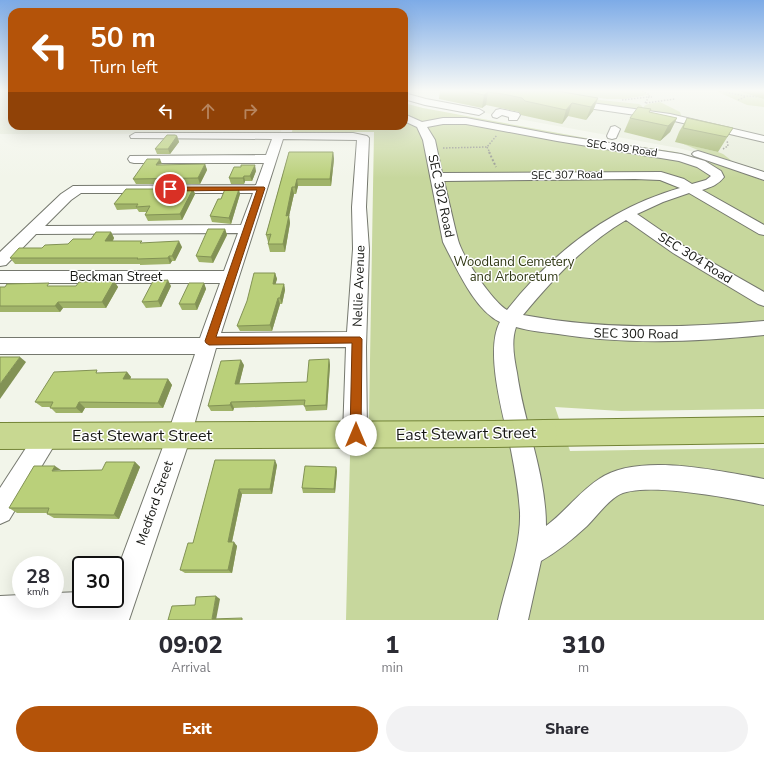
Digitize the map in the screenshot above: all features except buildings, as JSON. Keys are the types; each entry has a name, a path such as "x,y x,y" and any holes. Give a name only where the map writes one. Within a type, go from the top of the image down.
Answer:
{"main road":[{"name":"East Stewart Street","path":"2,439 47,436 494,434 764,430"}],"street":[{"path":"410,120 421,125"},
{"name":"SEC 309 Road","path":"421,125 443,120 458,120 681,158 701,164 717,174 718,177 711,183 693,188"},
{"path":"679,120 764,139"},
{"name":"SEC 302 Road","path":"421,125 428,136 451,242 456,254 493,310 510,320"},
{"path":"182,130 191,137"},
{"path":"589,132 613,133 690,150 764,176"},
{"path":"135,136 279,136"},
{"name":"Nellie Avenue","path":"279,136 354,136 363,138 359,207 361,249 357,339 356,435"},
{"name":"Medford Street","path":"116,612 179,436 208,343 279,136"},
{"path":"134,159 272,159"},
{"name":"SEC 307 Road","path":"438,177 651,175 671,178 693,188 764,231"},
{"path":"3,254 66,197 78,189 261,188"},
{"path":"513,620 517,596 531,551 533,515 531,487 508,391 504,337 510,320 535,289 569,253 587,239 627,214 651,202 693,188"},
{"name":"SEC 304 Road","path":"627,214 679,250 764,300"},
{"path":"31,230 248,229"},
{"name":"Beckman Street","path":"0,277 231,277"},
{"name":"SEC 300 Road","path":"510,320 589,333 614,335 667,336 764,328"},
{"path":"0,346 357,339"},
{"path":"0,511 47,436"},
{"path":"531,551 564,529 603,490 624,480 643,478 699,481 764,492"},
{"path":"0,611 116,612"}],"path":[{"path":"431,148 487,147 503,128"},
{"path":"724,149 728,146 727,136"},
{"path":"487,147 500,176"}],"shaded area":[{"path":"0,120 8,120 8,130 281,130 279,136 0,134"},
{"path":"524,120 764,120 764,175 707,155 678,148"}],"green space":[{"name":"Woodland Cemetery and Arboretum","path":"408,120 488,120 607,142 676,152 727,167 764,181 764,409 621,411 555,407 570,451 764,448 764,620 346,620 350,456 369,417 374,132 292,132 292,130 408,130"},
{"path":"681,143 718,152 732,161 710,155"}],"route":[{"path":"170,189 261,188 209,341 357,339 356,435"}]}
